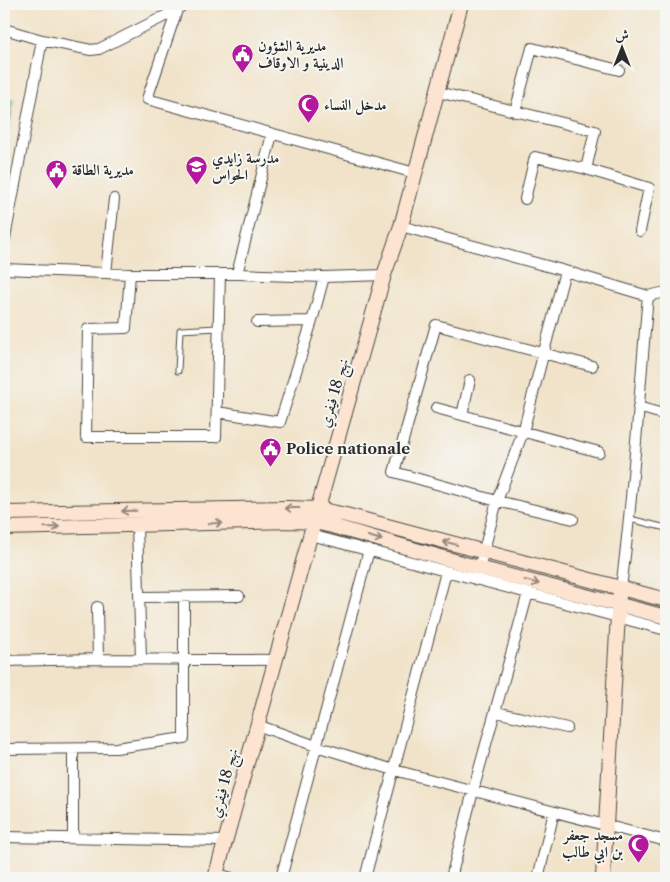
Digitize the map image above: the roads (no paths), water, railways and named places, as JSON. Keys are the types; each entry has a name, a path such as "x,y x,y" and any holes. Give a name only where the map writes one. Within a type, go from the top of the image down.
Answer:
{"main road":[{"name":"نهج 18 فيفري","path":"216,876 384,275 401,226 461,4"},
{"path":"4,513 288,508 314,522 346,515 666,600"},
{"path":"4,528 314,522 348,530 478,574 618,611 666,617"},
{"path":"603,878 618,611 621,588"}],"street":[{"path":"4,29 42,40 91,50 99,49 180,7"},
{"path":"180,7 147,99 415,173"},
{"path":"4,243 42,40"},
{"path":"515,112 532,48 619,70"},
{"path":"438,92 595,132 586,169"},
{"path":"237,274 272,134"},
{"path":"525,199 535,157 586,169 649,188 640,232"},
{"path":"106,273 114,199"},
{"path":"401,226 648,296 666,292"},
{"path":"4,269 130,274 237,274 324,277 384,275"},
{"path":"478,574 497,501 523,432 565,271"},
{"path":"130,274 126,328 88,329 86,437 216,437 220,274"},
{"path":"217,412 280,422 324,277"},
{"path":"621,588 630,519 648,296"},
{"path":"257,322 312,321"},
{"path":"573,519 497,501 394,472 436,325 592,366"},
{"path":"462,415 470,380"},
{"path":"638,407 666,415"},
{"path":"436,408 599,452"},
{"path":"314,522 369,550 446,572 478,574 528,593 618,611 666,630"},
{"path":"137,525 140,659"},
{"path":"281,878 369,550"},
{"path":"366,878 446,572"},
{"path":"451,878 528,593"},
{"path":"139,597 240,596"},
{"path":"4,749 116,748 184,738 184,597"},
{"path":"97,607 98,659"},
{"path":"4,661 98,659 276,660"},
{"path":"496,712 567,728"},
{"path":"257,725 316,746 394,770 666,841"},
{"path":"73,749 73,837"},
{"path":"538,878 554,812"},
{"path":"4,837 226,841"},
{"path":"216,876 232,878"}],"lane":[{"path":"178,371 180,330 218,328"},
{"path":"630,519 666,528"}],"place":[{"name":"مديرية الشؤون الدينية و الاوقاف","path":"242,74"},
{"name":"مدخل النساء","path":"308,124"},
{"name":"مدرسة زايدي الحواس","path":"196,186"},
{"name":"مديرية الطاقة","path":"56,189"},
{"name":"Police nationale","path":"270,468"},
{"name":"مسجد جعفر بن ابي طالب","path":"639,863"}]}
